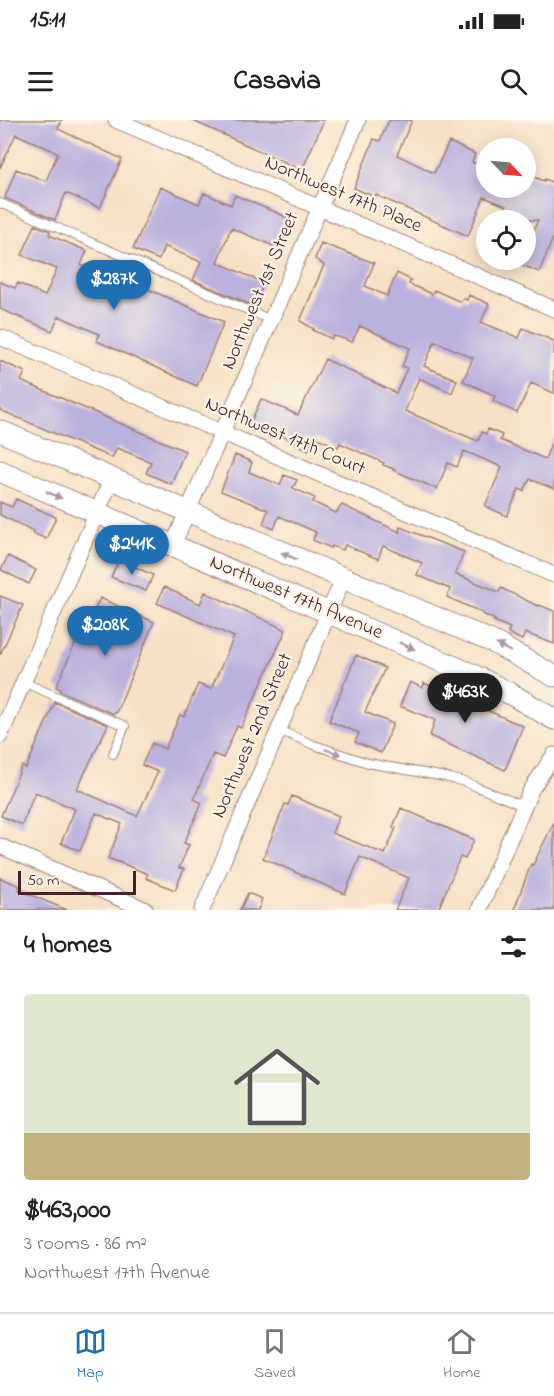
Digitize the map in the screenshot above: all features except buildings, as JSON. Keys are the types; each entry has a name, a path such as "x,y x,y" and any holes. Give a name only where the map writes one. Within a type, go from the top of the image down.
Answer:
{"main road":[{"name":"Northwest 17th Avenue","path":"0,431 493,642 554,676"},
{"name":"Northwest 17th Avenue","path":"0,471 471,674 509,693 554,720"}],"street":[{"name":"Northwest 17th Place","path":"116,120 554,309"},
{"name":"Northwest 1st Street","path":"172,545 223,433 358,120"},
{"name":"Northwest 17th Court","path":"0,337 554,575"},
{"path":"0,736 112,478"},
{"name":"Northwest 2nd Street","path":"202,910 343,579"},
{"path":"478,910 523,806 536,781 554,755"},
{"path":"0,846 146,910"}],"lane":[{"path":"0,203 271,320"},
{"path":"23,682 125,726 113,754"},
{"path":"279,730 314,745 368,763 465,782 523,806"}]}
